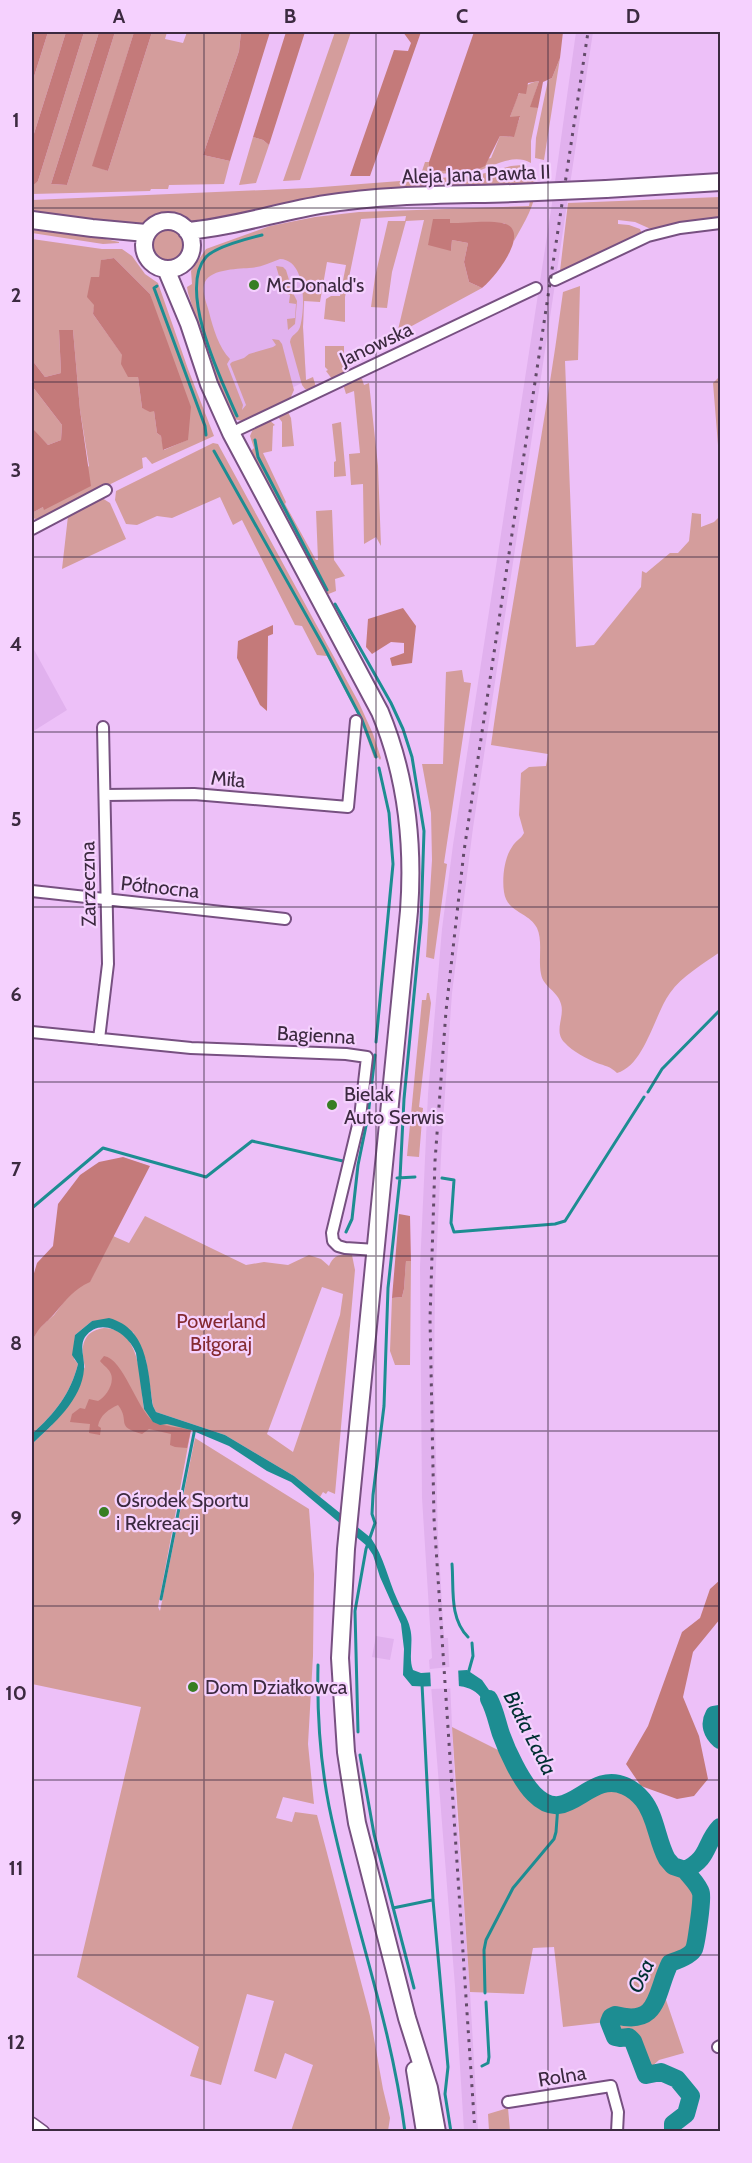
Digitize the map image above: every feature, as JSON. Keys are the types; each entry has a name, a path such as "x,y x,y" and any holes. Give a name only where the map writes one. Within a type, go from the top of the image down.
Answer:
{"main road":[{"name":"Aleja Jana Pawła II","path":"190,238 284,212 347,201 720,182"},
{"path":"32,220 92,228 145,241"},
{"path":"165,221 177,223 190,238 189,256 173,268 158,267 150,262 145,241 155,224 165,221"},
{"path":"173,268 209,384 231,433 374,699 393,748 405,793 411,839 411,892 344,1569 341,1674 346,1752 357,1822 407,2018 429,2088 437,2132"},
{"path":"407,2018 425,2132"}],"street":[{"path":"555,279 648,236 680,228 720,223"},
{"name":"Janowska","path":"231,433 536,288"},
{"path":"32,529 106,490"},
{"name":"Miła","path":"105,795 194,794 348,807 356,721"},
{"name":"Zarzeczna","path":"99,1039 108,964 103,727"},
{"name":"Północna","path":"32,891 285,919"},
{"name":"Bagienna","path":"32,1032 191,1048 346,1053 367,1056 360,1117 332,1233 333,1241 342,1247 376,1250"},
{"name":"Rolna","path":"508,2102 611,2086 618,2112 616,2132"}],"shaded area":[{"path":"32,32 48,32 32,83"},
{"path":"66,32 84,32 38,181 32,186 32,140"},
{"path":"99,32 115,32 67,185 51,184"},
{"path":"134,32 152,32 108,171 92,166"},
{"path":"241,32 270,32 230,161 203,155 239,51"},
{"path":"286,32 305,32 269,145 253,137"},
{"path":"403,32 421,32 370,176 350,176 394,50 408,51 411,43"},
{"path":"474,32 563,32 560,58 552,78 543,82 538,108 530,107 539,81 528,83 526,94 519,93 510,117 520,116 514,137 500,136 485,166 476,170 429,171 429,162"},
{"path":"576,32 593,32 473,828 452,993 442,1136 435,1287 434,1382 438,1537 444,1638 448,1638 455,1792 478,2131 464,2131 429,1660 432,1658 422,1498 420,1267 428,1094 442,929 453,845 551,210"},
{"path":"433,219 450,219 450,223 496,222 511,227 514,234 509,254 495,275 482,288 469,282 464,262 468,243 452,240 451,251 428,245"},
{"path":"290,245 305,291 303,327 306,381 242,412 213,336 200,286 203,275"},
{"path":"114,258 150,294 191,407 188,440 163,450 161,436 157,433 154,411 150,412 142,408 138,377 128,377 121,364 122,355 93,314 94,305 87,297 91,277 99,277 101,260"},
{"path":"59,330 73,330 80,410 91,486 44,510 43,507 32,513 33,429 48,445 61,440 62,425 32,386 32,360 45,377 61,373"},
{"path":"403,608 416,626 412,663 392,666 390,658 404,653 404,643 391,642 372,654 366,647 368,619"},
{"path":"273,625 273,634 268,636 267,711 260,705 237,658 238,641"},
{"path":"32,646 67,710 32,732"},
{"path":"123,1157 150,1166 90,1282 71,1295 39,1329 32,1342 32,1280 37,1263 53,1246 58,1204 80,1175 99,1162"},
{"path":"399,1214 410,1216 411,1261 406,1261 402,1297 392,1298"},
{"path":"109,1318 132,1332 139,1342 144,1353 156,1412 225,1435 294,1476 371,1538 409,1624 413,1670 421,1673 467,1670 482,1680 489,1690 501,1721 494,1724 488,1708 472,1690 452,1686 412,1686 403,1675 404,1649 401,1624 373,1555 367,1546 291,1482 267,1471 229,1446 191,1430 153,1422 144,1409 136,1353 121,1334 106,1327 91,1331 85,1337 82,1348 84,1369 78,1391 65,1411 32,1444 32,1434 61,1403 75,1375 78,1364 72,1355 75,1335 92,1321"},
{"path":"104,1356 117,1365 142,1407 154,1422 191,1430 187,1448 170,1445 171,1434 149,1429 142,1434 128,1428 118,1405 101,1419 98,1426 101,1428 100,1435 89,1433 90,1424 70,1422 72,1414 80,1408 85,1409 89,1399 98,1401 109,1389 112,1376 100,1361"},
{"path":"720,1580 720,1619 693,1652 683,1697 699,1736 708,1779 694,1796 677,1799 641,1786 626,1764 648,1726 682,1632 700,1618 710,1589"},
{"path":"376,1636 394,1639 390,1660 372,1657"}],"green space":[{"path":"48,32 66,32 32,140 32,83"},
{"path":"84,32 99,32 51,184 67,185 115,32 134,32 93,165 108,171 152,32 167,32 165,39 183,43 187,32 241,32 239,51 203,155 230,161 224,184 169,185 168,189 151,189 150,191 32,194 32,184 38,181"},
{"path":"335,32 351,32 300,180 283,181"},
{"path":"560,58 544,160 535,158 536,138 548,80 552,78"},
{"path":"539,81 531,106 538,108 531,141 531,163 516,159 472,172 421,174 425,162 429,162 429,171 491,158 500,136 513,137 520,117 510,117 519,93 527,85"},
{"path":"253,137 269,145 256,183 239,185"},
{"path":"522,165 533,171 537,181 532,182 537,183 532,206 514,241 512,229 504,223 449,224 450,219 433,220 451,251 452,240 468,243 464,262 469,282 482,288 397,334 424,220 406,221 392,272 387,308 371,307 375,277 388,221 405,221 406,216 361,219 345,297 345,322 324,319 326,299 331,296 340,296 346,265 327,262 320,302 304,301 306,380 313,377 316,387 310,390 305,389 302,385 290,342 300,327 303,298 300,276 289,261 280,259 257,267 223,271 206,280 204,291 212,325 230,359 227,364 243,405 242,410 246,405 230,364 249,354 273,347 276,345 272,339 279,340 282,344 294,390 290,399 242,421 234,419 217,384 188,293 187,287 192,284 191,271 206,249 270,226 315,217 359,212 529,206 533,184 328,195 200,225 168,216 136,228 32,211 32,200 309,188 478,175"},
{"path":"720,197 720,218 653,230 635,222 618,220 618,224 640,229 642,234 560,271 568,203"},
{"path":"32,226 74,232 119,243 103,244 32,233"},
{"path":"167,228 179,233 184,245 179,257 167,262 155,257 150,245 155,233"},
{"path":"32,239 102,249 122,249 132,256 145,274 158,283 214,436 152,464 146,457 142,458 143,468 38,520 33,518 32,513 43,507 89,466 80,410 73,330 59,330 61,373 45,377 32,360","holes":["114,258 150,294 187,440 164,450 161,436 157,433 154,411 142,408 138,377 93,314 102,260"]},
{"path":"276,266 286,270 297,301 295,324 288,330 287,319 295,318 296,304 289,303 290,295 284,293"},
{"path":"580,286 578,360 565,361 576,647 594,645 641,587 642,571 646,573 670,553 678,553 689,541 692,513 701,514 701,527 714,522 720,516 720,952 680,981 664,1002 642,1050 627,1068 617,1073 580,1054 562,1039 560,1034 561,1004 542,978 540,939 537,928 509,904 504,892 507,857 513,845 524,833 519,815 521,773 529,767 546,766 548,754 491,745 563,292"},
{"path":"385,341 357,355 348,372 332,379 326,371 328,370 325,367 325,346 344,346 344,355"},
{"path":"358,377 362,379 364,385 369,383 378,466 381,546 376,537 364,544 363,484 351,485 349,454 360,453 354,391 346,394 343,384"},
{"path":"720,377 720,470 713,383"},
{"path":"32,386 62,425 61,440 48,445 33,431 34,440 32,440"},
{"path":"288,412 291,418 294,446 282,447 282,422 279,414"},
{"path":"268,419 275,425 273,426 272,451 263,453 285,504 316,560 318,560 316,511 332,510 334,560 345,576 335,579 336,591 326,595 250,452 254,448 250,436 253,429 261,426 260,423"},
{"path":"341,422 346,476 334,477 334,462 336,461 332,424"},
{"path":"213,443 218,444 359,703 373,734 380,760 378,757 374,758 361,721 327,656 317,655 302,626 295,625 242,520 233,525 220,497 172,518 157,516 137,525 126,524 115,500 116,491"},
{"path":"102,498 110,503 126,539 62,569 68,516"},
{"path":"462,670 464,682 471,683 444,863 447,864 434,959 426,957 432,860 431,813 422,764 443,764 446,672"},
{"path":"427,993 429,993 431,1003 419,1107 423,1108 419,1157 407,1156 422,1000 426,1000"},
{"name":"Powerland Biłgoraj","path":"145,1216 246,1265 264,1262 288,1265 309,1255 321,1259 329,1266 338,1256 352,1255 355,1270 335,1494 328,1491 326,1494 323,1492 320,1497 294,1476 225,1435 156,1412 153,1406 146,1360 133,1332 92,1321 75,1335 74,1359 78,1364 71,1385 55,1411 32,1434 32,1342 37,1330 54,1315 78,1287 90,1281 113,1236 129,1243","holes":["322,1287 343,1294 340,1315 293,1452 267,1434"]},
{"path":"406,1260 411,1261 410,1365 395,1365 390,1351 392,1298 402,1297"},
{"path":"104,1328 126,1337 132,1347 140,1371 144,1409 191,1430 158,1607 160,1611 195,1438 309,1509 314,1574 313,1656 308,1744 314,1804 283,1797 276,1818 292,1822 295,1812 317,1815 370,2016 390,2118 388,2131 291,2131 313,2065 285,2053 276,2079 254,2071 274,2001 247,1994 221,2085 190,2076 199,2047 77,1977 141,1707 32,1684 32,1444 51,1426 85,1367 83,1347 87,1337"},
{"path":"452,1727 504,1753 524,1791 552,1812 569,1808 607,1789 626,1792 641,1809 666,1867 692,1884 697,1892 700,1906 700,1910 692,1911 691,1915 697,1921 695,1941 673,1961 668,1959 658,1991 646,2010 638,2016 628,2017 616,2012 606,2022 563,2027 554,1947 533,1948 524,1994 470,1992"},
{"path":"664,1994 684,2053 659,2060 646,2072 632,2035 622,2036 616,2033 611,2024 616,2016 632,2019 644,2016"},
{"path":"508,2108 510,2131 489,2131 488,2114"}],"pier":[{"path":"458,1666 459,1688 431,1689 430,1669"}],"waterway":[{"path":"237,416 205,336 196,291 198,272 210,253 233,243 262,235"},
{"path":"157,286 154,288 205,426 206,435"},
{"path":"255,440 258,457 327,590"},
{"path":"214,451 324,647 362,720 376,757"},
{"path":"335,604 391,703 403,729 412,757 424,831 421,922 404,1099 400,1178 388,1288 384,1406 373,1495 372,1514 375,1523 366,1549 355,1611 358,1732"},
{"path":"376,1042 393,864 389,813 379,768"},
{"path":"648,1092 662,1069 720,1010"},
{"path":"346,1232 352,1219 375,1055"},
{"path":"442,1178 454,1180 451,1223 454,1232 555,1224 565,1221 644,1097"},
{"path":"32,1208 103,1148 206,1177 252,1141 343,1161"},
{"path":"397,1178 415,1177"},
{"path":"161,1599 195,1428"},
{"path":"452,1564 455,1612 468,1637"},
{"path":"468,1674 473,1656 472,1643"},
{"path":"318,1665 320,1736 329,1806 381,2009 399,2091 405,2132"},
{"path":"422,1684 433,1900 448,2067 445,2094 451,2132"},
{"name":"Biała Łada","path":"489,1699 519,1774 534,1794 546,1803 557,1805 568,1802 600,1785 612,1783 628,1787 647,1806 667,1859 673,1866 685,1870 699,1861 720,1827"},
{"name":"Biała Łada","path":"720,1714 712,1718 713,1731 720,1740"},
{"path":"360,1755 374,1834 414,1988"},
{"path":"485,1993 484,1950 486,1940 513,1888 554,1839 558,1805"},
{"name":"Osa","path":"673,2132 673,2124 686,2114 691,2096 677,2079 661,2072 646,2075 633,2041 629,2037 615,2037 609,2022 615,2015 630,2017 648,2012 654,2005 670,1963 687,1956 694,1949 701,1893 685,1870"},
{"path":"393,1908 432,1900"},
{"path":"482,2066 488,2063 489,2057 486,2002"}],"railway":[{"path":"475,2132 434,1518 430,1319 435,1161 446,1011 464,851 588,32"}],"place":[{"name":"McDonald's","path":"254,285"},
{"name":"Bielak Auto Serwis","path":"332,1105"},
{"name":"Ośrodek Sportu i Rekreacji","path":"104,1512"},
{"name":"Dom Działkowca","path":"193,1687"}]}
